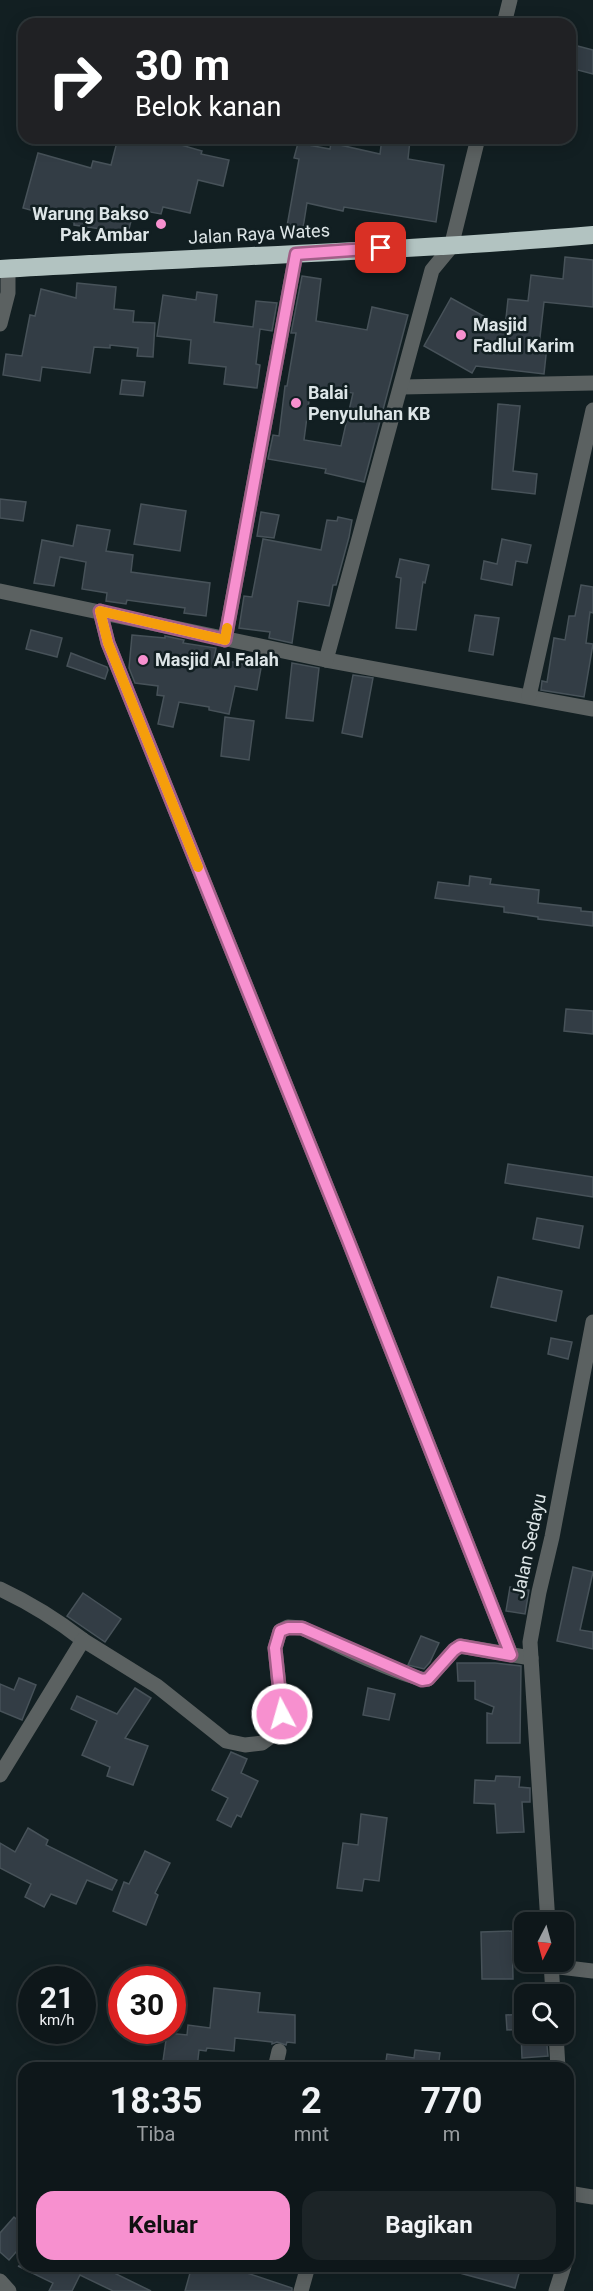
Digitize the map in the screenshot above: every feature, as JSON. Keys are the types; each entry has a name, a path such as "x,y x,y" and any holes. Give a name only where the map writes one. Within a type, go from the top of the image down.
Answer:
{"highway":[{"name":"Jalan Raya Wates","path":"4,269 381,248 451,247 593,235"}],"street":[{"path":"506,18 510,0"},
{"path":"326,660 432,270 451,247 477,144"},
{"path":"225,640 296,254"},
{"path":"0,324 8,293 4,269"},
{"path":"402,387 593,383"},
{"path":"529,696 593,410"},
{"path":"0,591 225,640 593,710"},
{"path":"100,611 108,643 348,1240 511,1655"},
{"name":"Jalan Sedayu","path":"547,1912 531,1627 552,1537 592,1330"},
{"path":"0,1589 29,1602 83,1640 157,1686 226,1741 245,1745 262,1743 273,1735 279,1725 282,1714 275,1648 280,1631 288,1628 302,1628 422,1680 428,1679 460,1646 531,1658"},
{"path":"0,1774 83,1640"},
{"path":"574,1968 593,1971"},
{"path":"556,2044 557,2062"},
{"path":"276,2062 279,2051"},
{"path":"574,2194 593,2197"},
{"path":"301,2291 306,2272"},
{"path":"556,2291 562,2272"},
{"path":"0,2281 9,2291"}],"building":[{"path":"576,46 593,50 593,74 576,70"},
{"path":"116,144 178,144 202,151 201,154 229,160 223,186 198,180 190,213 163,207 161,214 134,209 128,233 74,225 74,222 23,208 38,153 91,168 93,161 111,165"},
{"path":"298,144 330,149 331,144 335,144 380,154 381,144 410,144 408,159 444,165 436,222 344,207 343,211 307,203 303,228 287,226 299,159 294,158"},
{"path":"565,257 593,260 593,307 544,302 539,346 547,346 544,374 476,366 472,373 424,346 451,298 505,328 508,299 528,301 531,275 563,279"},
{"path":"302,276 321,279 316,321 367,330 372,307 408,315 364,482 325,473 326,469 268,459 273,435 279,436 285,386 287,386 296,333 291,333","holes":["311,386 353,393 341,446 304,440"]},
{"path":"77,283 116,287 114,309 134,311 133,322 155,323 153,357 137,356 138,348 110,345 110,348 94,347 90,373 42,367 40,381 3,375 6,354 22,356 30,315 35,316 41,289 76,298"},
{"path":"197,292 217,295 214,322 253,327 256,301 277,303 272,331 260,329 256,364 260,365 257,388 224,384 226,367 189,363 191,340 157,336 163,295 196,300"},
{"path":"122,380 145,382 143,396 120,394"},
{"path":"498,404 520,406 513,471 537,474 535,494 492,489"},
{"path":"0,499 26,502 23,521 0,518"},
{"path":"141,504 186,511 180,551 134,544"},
{"path":"261,512 279,515 274,538 257,536"},
{"path":"338,517 352,520 329,606 298,601 292,643 269,638 270,632 239,628 244,596 252,597 263,539 321,550 327,520 337,521"},
{"path":"77,525 110,530 106,551 133,555 131,572 210,583 206,616 184,613 185,608 127,600 126,604 106,601 107,593 82,589 86,562 60,557 54,586 34,583 42,540 73,546"},
{"path":"502,539 531,545 527,563 516,561 512,585 481,579 484,561 497,564"},
{"path":"400,559 429,565 425,583 423,582 416,630 396,628 401,578 396,577"},
{"path":"581,585 593,587 593,613 590,612 586,643 593,644 584,697 541,690 542,681 547,682 554,638 565,640 569,616 575,616"},
{"path":"475,615 499,618 493,655 469,651"},
{"path":"31,630 62,638 57,657 26,649"},
{"path":"132,635 165,638 165,636 184,640 183,643 216,648 214,658 261,668 257,690 235,686 229,714 209,710 209,707 179,702 173,727 158,724 164,696 157,695 158,686 135,683 129,668"},
{"path":"71,653 107,667 105,679 67,666"},
{"path":"292,663 319,668 313,721 286,718"},
{"path":"353,675 373,678 362,737 342,733"},
{"path":"225,717 254,721 249,760 221,756"},
{"path":"470,876 491,879 490,884 539,890 538,903 581,908 581,911 593,912 593,926 504,912 504,907 435,898 438,882 469,886"},
{"path":"566,1009 593,1011 593,1034 564,1031"},
{"path":"508,1164 593,1177 593,1197 505,1183"},
{"path":"537,1218 583,1226 579,1248 533,1239"},
{"path":"498,1277 562,1291 556,1321 491,1307"},
{"path":"551,1338 572,1342 568,1359 548,1354"},
{"path":"573,1567 593,1572 580,1630 593,1632 593,1649 557,1641"},
{"path":"510,1587 529,1590 525,1614 506,1611"},
{"path":"83,1593 121,1619 105,1642 67,1616"},
{"path":"421,1636 439,1643 424,1669 408,1665"},
{"path":"457,1663 521,1666 520,1743 487,1743 487,1713 492,1714 494,1707 475,1699 475,1681 458,1681"},
{"path":"19,1678 36,1685 22,1720 0,1711 0,1684 14,1690"},
{"path":"135,1688 151,1698 125,1738 148,1746 133,1785 107,1776 110,1767 82,1755 97,1721 71,1709 77,1696 117,1714"},
{"path":"368,1688 395,1694 389,1720 363,1715"},
{"path":"231,1752 247,1759 241,1773 258,1781 241,1817 237,1815 231,1827 217,1820 228,1798 212,1790"},
{"path":"496,1776 520,1777 519,1787 530,1788 530,1802 522,1802 524,1832 497,1833 495,1804 474,1803 475,1780 495,1781"},
{"path":"361,1814 387,1818 379,1881 364,1879 362,1891 337,1888 343,1843 358,1845"},
{"path":"28,1828 48,1840 46,1845 117,1880 112,1890 87,1880 76,1904 51,1894 44,1907 25,1897 31,1884 0,1868 0,1843 15,1852"},
{"path":"145,1851 170,1863 155,1893 158,1895 146,1925 113,1911 124,1882 129,1884"},
{"path":"512,1931 513,1979 482,1979 481,1932"},
{"path":"214,1988 260,1993 258,2012 295,2015 295,2043 272,2044 272,2042 235,2038 234,2051 207,2048 206,2051 199,2050 198,2062 163,2062 165,2044 186,2044 188,2025 210,2028"},
{"path":"506,2015 514,2015 514,2030 507,2030"},
{"path":"521,2044 547,2044 548,2056 522,2058"},
{"path":"415,2050 440,2053 439,2062 386,2062 387,2054 414,2058"},
{"path":"14,2217 18,2221 18,2250 9,2260 0,2252 0,2233"},
{"path":"30,2272 112,2272 151,2291 113,2291 80,2275 72,2291 49,2291 53,2283"},
{"path":"190,2272 244,2272 292,2288 292,2291 185,2291"},
{"path":"456,2272 519,2272 515,2288"}],"slow traffic":[{"path":"198,867 108,643 100,611 225,640 227,628"}],"place":[{"name":"Warung Bakso Pak Ambar","path":"161,224"},
{"name":"Masjid Fadlul Karim","path":"461,335"},
{"name":"Balai Penyuluhan KB","path":"296,403"},
{"name":"Masjid Al Falah","path":"143,660"}],"route":[{"path":"282,1714 275,1648 280,1631 288,1628 302,1628 422,1680 428,1679 460,1646 511,1655 348,1240 108,643 100,611 225,640 296,254 381,248"}]}
